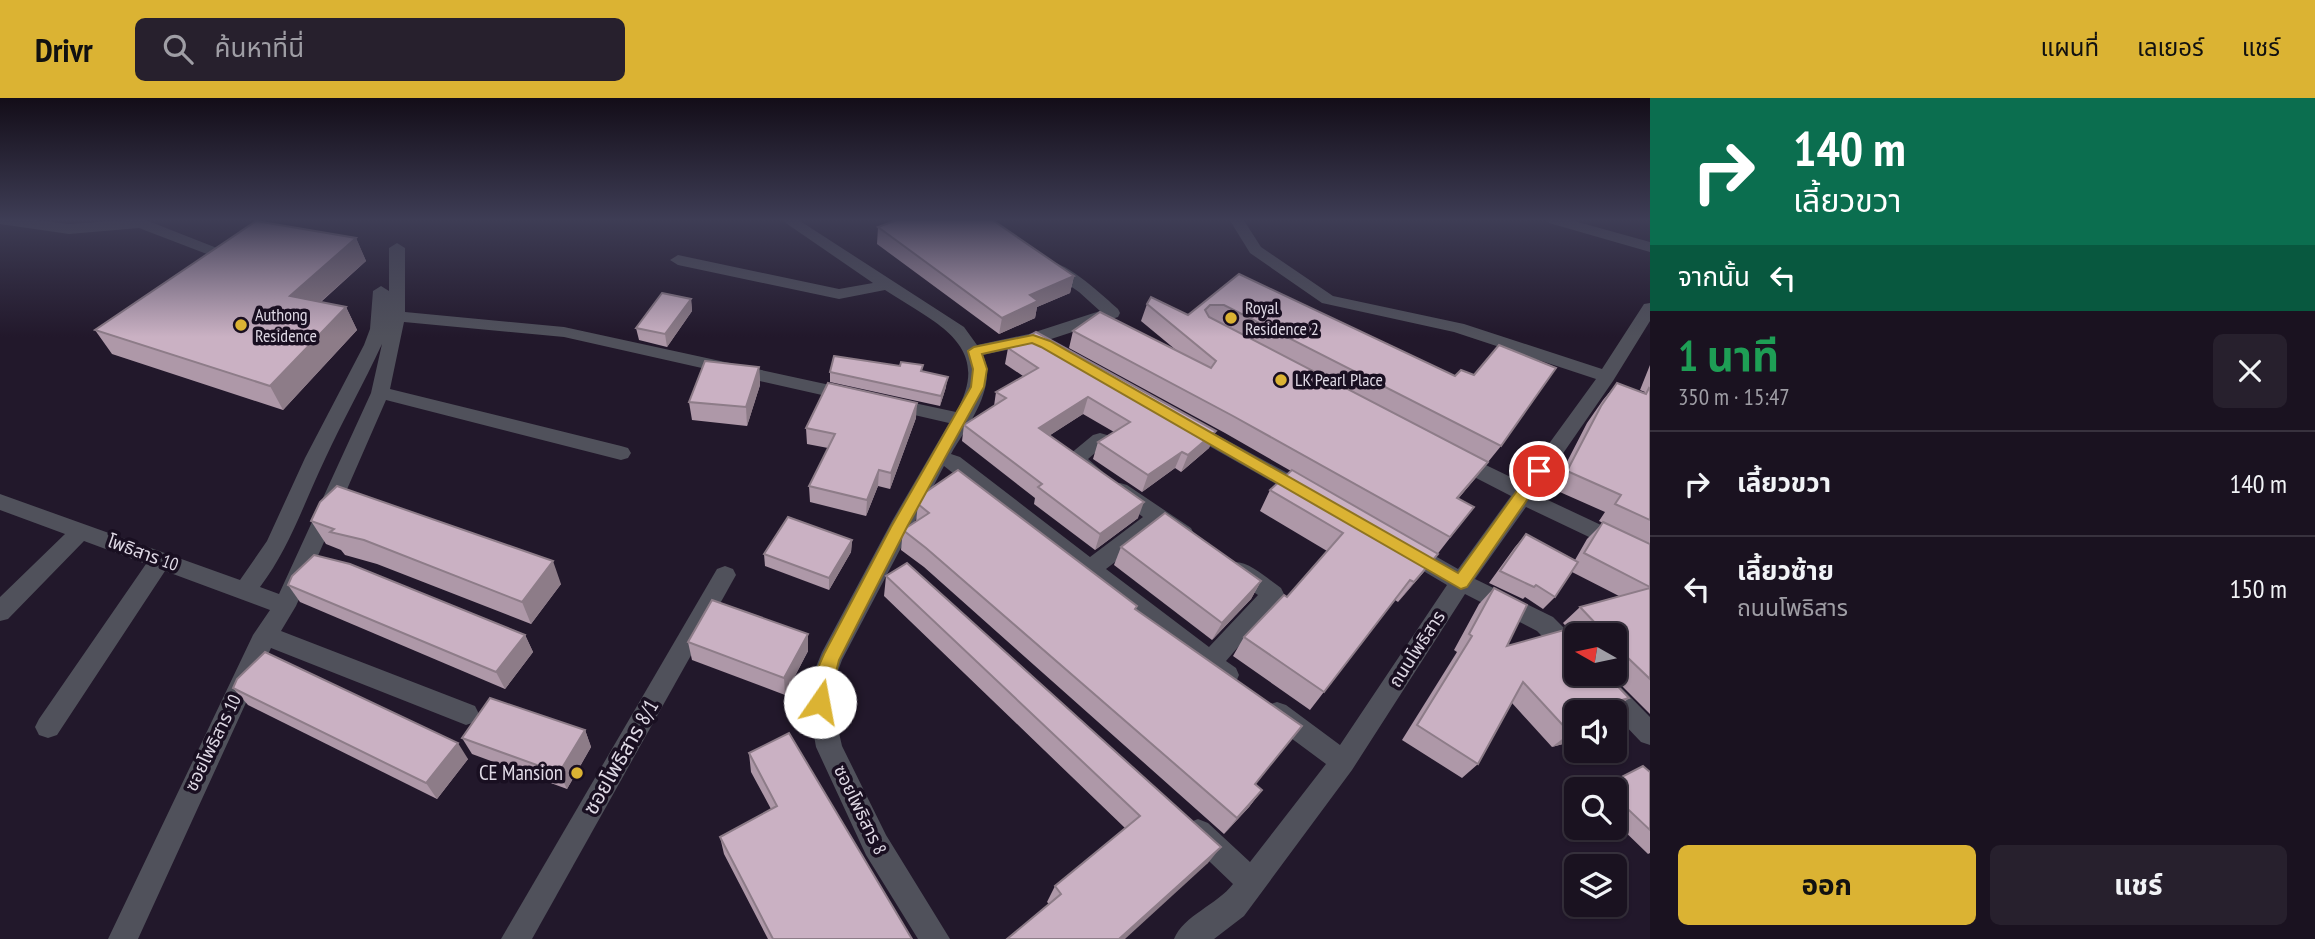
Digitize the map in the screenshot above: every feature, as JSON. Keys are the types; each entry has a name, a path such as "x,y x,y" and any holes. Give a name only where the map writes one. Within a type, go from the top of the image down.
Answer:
{"street":[{"name":"ซอยโพธิสาร 10","path":"124,939 265,635 316,559 380,393 397,316 397,258"},
{"path":"847,258 958,331 974,351 1033,339 1112,313 1085,289 1041,258"},
{"path":"1267,258 1328,300 1458,328 1607,385"},
{"path":"678,260 839,293 888,285"},
{"path":"245,590 267,562 278,541 315,458 373,345 379,329 381,291"},
{"name":"ถนนโพธิสาร","path":"1189,939 1234,906 1343,762 1461,582 1523,494 1607,385 1650,308"},
{"path":"397,316 564,332 960,419"},
{"path":"1033,339 1058,351"},
{"name":"ซอยโพธิสาร 8","path":"935,939 876,845 829,747 820,702 823,679 830,659 978,387 980,369 974,351"},
{"path":"380,393 621,453"},
{"path":"1173,416 1322,502"},
{"path":"1100,440 1074,459 1273,594 1210,663"},
{"path":"1441,451 1650,558"},
{"path":"940,458 953,462 1210,663 1343,762"},
{"name":"โพธิสาร 10","path":"0,502 285,606"},
{"path":"1091,568 1158,517"},
{"path":"0,612 81,531"},
{"path":"1392,542 1461,582 1545,624 1564,644"},
{"path":"48,727 161,560"},
{"path":"882,560 906,570"},
{"name":"ซอยโพธิสาร 8/1","path":"516,939 726,575"},
{"path":"265,635 466,714"},
{"path":"1604,686 1650,734"},
{"path":"1185,820 1252,883"}],"building":[{"name":"Authong Residence","path":"201,258 333,258 290,296 346,307 270,386 95,330"},
{"path":"921,258 1048,258 1074,276 1030,295 1038,301 1002,318"},
{"path":"1239,274 1455,376 1461,370 1474,375 1499,345 1556,368 1501,446 1224,305 1210,305 1205,310 1209,317 1488,462 1457,498 1474,507 1450,537 1233,416 1073,331 1100,312 1211,368 1216,361 1147,304 1151,297 1188,315"},
{"path":"662,293 691,299 665,334 636,328"},
{"path":"1036,332 1216,431 1188,455 1182,452 1148,475 1098,442 1130,422 1088,397 1039,428 1144,502 1100,534 1038,487 1042,484 964,425 1006,398 996,392 1038,368 1008,348"},
{"path":"834,356 900,366 901,362 923,365 921,371 948,377 941,396 830,372"},
{"path":"705,361 759,367 746,407 689,402"},
{"path":"828,383 917,403 891,473 879,470 867,500 809,486 835,434 806,428"},
{"path":"1617,383 1646,394 1650,389 1650,520 1615,504 1621,495 1567,471 1601,406"},
{"path":"958,470 1137,606 1135,609 1302,726 1255,784 1262,790 1237,818 903,530 929,513 918,504 923,494"},
{"path":"1292,470 1438,554 1414,582 1410,580 1324,692 1244,637 1284,595 1287,597 1343,533 1270,490"},
{"path":"337,486 553,561 522,602 364,540 330,532 334,529 311,521 320,502"},
{"path":"1165,513 1261,581 1222,623 1121,547"},
{"path":"788,517 852,540 829,578 764,554"},
{"path":"1603,522 1650,544 1650,587 1584,553"},
{"path":"1526,534 1578,562 1555,597 1536,585 1534,587 1500,571"},
{"path":"314,555 350,564 525,635 496,672 288,585 292,576"},
{"path":"907,563 1221,847 1119,939 1007,939 1061,894 1055,886 1140,816 886,576"},
{"path":"1494,588 1527,605 1507,646 1564,630 1564,686 1618,686 1629,698 1564,700 1564,726 1523,682 1478,764 1417,725 1472,636 1469,634"},
{"path":"1650,588 1650,679 1628,658 1628,623 1595,623 1580,607"},
{"path":"712,600 808,634 784,678 688,642"},
{"path":"265,652 458,743 426,783 233,688 237,679"},
{"path":"490,698 585,730 559,773 462,738"},
{"path":"789,733 912,939 773,939 720,837 777,806 749,753"},
{"path":"1643,766 1650,772 1650,830 1627,808 1627,777 1622,777"}],"place":[{"name":"Royal Residence 2","path":"1231,318"},
{"name":"Authong Residence","path":"241,325"},
{"name":"LK Pearl Place","path":"1281,380"},
{"name":"CE Mansion","path":"577,773"}],"route":[{"path":"820,702 823,679 830,659 899,527 978,387 980,369 974,351 1033,339 1046,344 1461,582 1539,471"}]}
